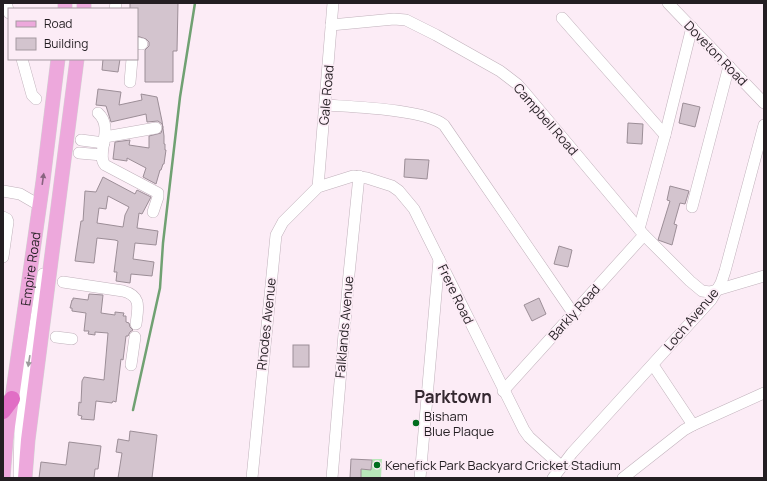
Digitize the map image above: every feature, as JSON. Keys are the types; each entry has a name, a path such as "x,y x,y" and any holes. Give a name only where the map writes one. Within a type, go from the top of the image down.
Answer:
{"main road":[{"name":"Empire Road","path":"25,478 12,449 7,405 39,205 58,60"},
{"name":"Empire Road","path":"3,478 12,449 77,60"}],"street":[{"name":"Gale Road","path":"318,187 334,3"},
{"name":"Doveton Road","path":"668,3 764,103"},
{"path":"678,3 680,15"},
{"path":"562,18 665,135"},
{"name":"Campbell Road","path":"331,25 394,19 406,20 429,31 500,71 517,84 642,232 690,281 705,293 717,290"},
{"name":"Barkly Road","path":"504,391 642,232 692,27"},
{"path":"22,60 32,94 36,99"},
{"path":"18,478 12,449 24,393 43,271 70,60"},
{"path":"130,82 132,60"},
{"path":"692,206 728,66"},
{"path":"325,105 410,113 435,120 444,125 573,313"},
{"path":"98,113 104,122 105,140 102,155 104,165 158,193 153,212"},
{"name":"Loch Avenue","path":"553,478 560,466 699,314 717,290 721,283 726,266 764,125"},
{"path":"86,140 105,140 156,128"},
{"path":"79,152 102,155"},
{"name":"Frere Road","path":"318,187 344,178 359,176 392,186 400,191 407,199 414,209 440,260 524,430 529,437 560,466"},
{"name":"Falklands Avenue","path":"332,478 349,274 359,176"},
{"name":"Rhodes Avenue","path":"252,478 276,235 282,222 318,187"},
{"path":"3,191 20,194 39,205"},
{"path":"3,217 8,222 4,238 3,257"},
{"path":"420,478 440,260"},
{"path":"717,290 764,276"},
{"path":"66,282 123,291 132,295 137,299 138,306 136,324"},
{"path":"56,337 72,340"},
{"path":"131,365 135,337"},
{"path":"653,365 693,425"},
{"path":"623,478 684,430 764,393"}],"green space":[{"name":"Kenefick Park Backyard Cricket Stadium","path":"372,459 382,459 381,478 361,478 361,469 371,470"}],"building":[{"path":"130,3 178,3 177,51 173,51 173,82 145,82 145,50 149,46 149,42 146,39 138,36 138,8 130,8"},
{"path":"103,60 120,60 118,72 102,70"},
{"path":"98,89 121,92 119,105 142,100 141,94 157,97 163,126 158,121 147,122 146,114 111,122 106,106 96,105"},
{"path":"683,103 700,107 695,127 679,123"},
{"path":"628,123 643,124 642,144 627,143"},
{"path":"163,127 164,144 166,150 164,164 160,170 156,184 143,177 146,168 127,158 127,161 113,159 115,142 130,140 129,145 149,148 149,136 161,133"},
{"path":"405,159 429,160 427,179 404,177"},
{"path":"103,177 135,194 137,190 151,197 142,214 139,213 137,228 158,231 156,245 135,243 133,259 154,262 152,276 131,274 130,283 116,281 117,272 114,272 118,241 115,240 97,238 94,263 75,261 81,221 83,221 85,191 96,192","holes":["108,196 129,207 125,215 123,227 97,223 99,208 106,209"]},
{"path":"670,186 689,191 685,204 680,203 674,224 677,225 672,245 658,240 670,201 667,200"},
{"path":"559,246 572,250 568,267 554,264"},
{"path":"89,294 103,295 101,313 115,315 115,312 124,313 123,316 126,316 126,322 129,323 133,330 128,336 126,336 123,360 121,359 116,402 96,401 94,420 81,419 82,416 78,415 79,402 81,403 82,381 84,377 104,380 108,333 95,332 95,335 88,334 89,331 84,331 86,313 72,311 72,308 70,308 73,298 88,300"},
{"path":"539,298 546,314 532,321 524,305"},
{"path":"293,345 309,345 309,367 293,367"},
{"path":"130,431 157,435 152,478 118,478 122,453 116,452 118,439 129,441"},
{"path":"69,442 101,446 98,469 95,469 94,478 39,478 41,462 66,465"},
{"path":"351,459 372,460 371,470 361,469 361,478 350,478"}],"waterway":[{"path":"133,410 160,288 163,243 180,97 195,3"}],"place":[{"name":"Bisham Blue Plaque","path":"416,423"},
{"name":"Kenefick Park Backyard Cricket Stadium","path":"377,465"}],"district":[{"name":"Parktown","path":"453,396"}]}
